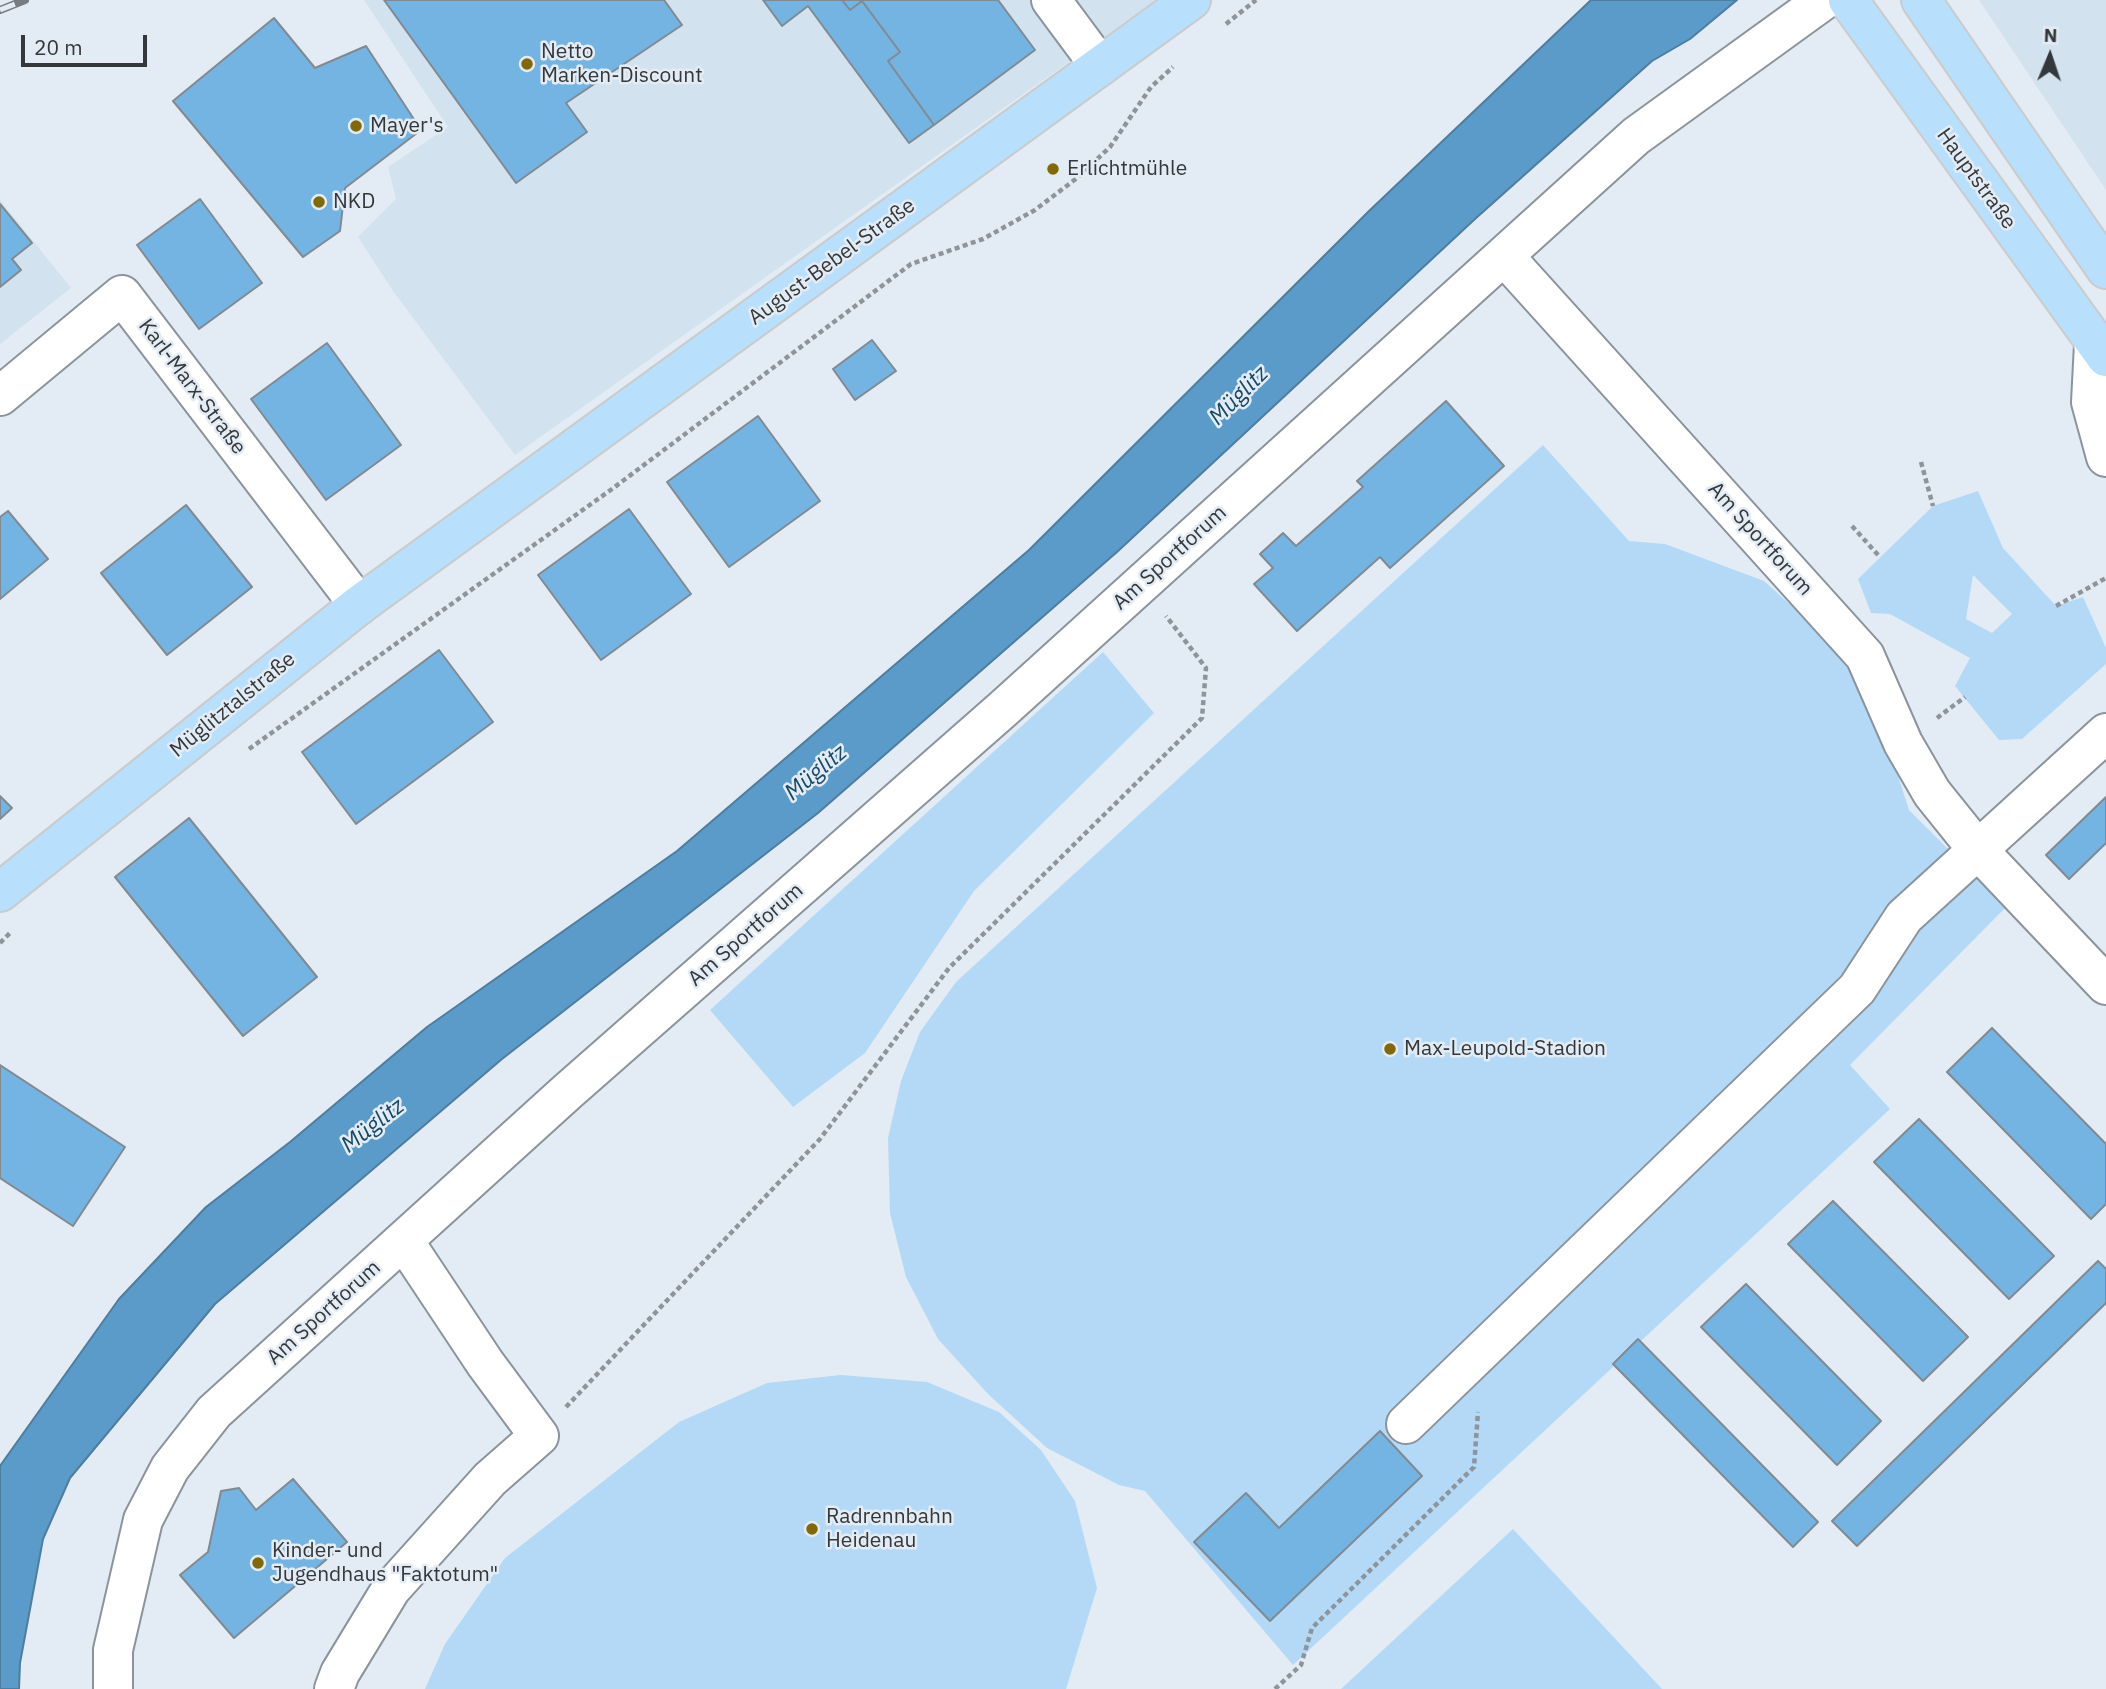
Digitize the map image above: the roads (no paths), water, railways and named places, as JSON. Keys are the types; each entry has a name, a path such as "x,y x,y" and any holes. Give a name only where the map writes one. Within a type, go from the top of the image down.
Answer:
{"main road":[{"name":"August-Bebel-Straße","path":"471,524 1191,0"},
{"name":"Hauptstraße","path":"1848,0 2100,350"},
{"path":"1921,0 2106,269"},
{"name":"Müglitztalstraße","path":"0,892 359,605 471,524"}],"street":[{"path":"1051,0 1100,66"},
{"name":"Am Sportforum","path":"113,1689 113,1650 143,1520 170,1468 214,1412 1141,584 1636,136 1824,0"},
{"name":"Am Sportforum","path":"1504,256 1865,656 1903,743 1931,793 1977,849 2106,985"},
{"name":"Karl-Marx-Straße","path":"0,396 122,295 359,605"},
{"path":"2100,350 2091,402 2106,457"},
{"path":"1406,1424 1857,989 1904,917 2106,733"},
{"path":"334,1689 340,1673 391,1589 490,1479 539,1436 485,1363 404,1241"}],"water":[{"name":"Müglitz","path":"1591,0 1737,0 1690,39 1652,61 1475,219 1117,552 818,813 502,1059 215,1304 70,1478 43,1539 20,1663 19,1689 0,1689 0,1466 119,1299 206,1207 290,1142 427,1027 677,851 1029,550 1369,211"}],"railway":[{"path":"0,10 25,0"}],"place":[{"name":"Netto Marken-Discount","path":"527,64"},
{"name":"Mayer's","path":"356,126"},
{"name":"Erlichtmühle","path":"1053,169"},
{"name":"NKD","path":"319,202"},
{"name":"Max-Leupold-Stadion","path":"1390,1049"},
{"name":"Radrennbahn Heidenau","path":"812,1529"},
{"name":"Kinder- und Jugendhaus \"Faktotum\"","path":"258,1563"}]}
